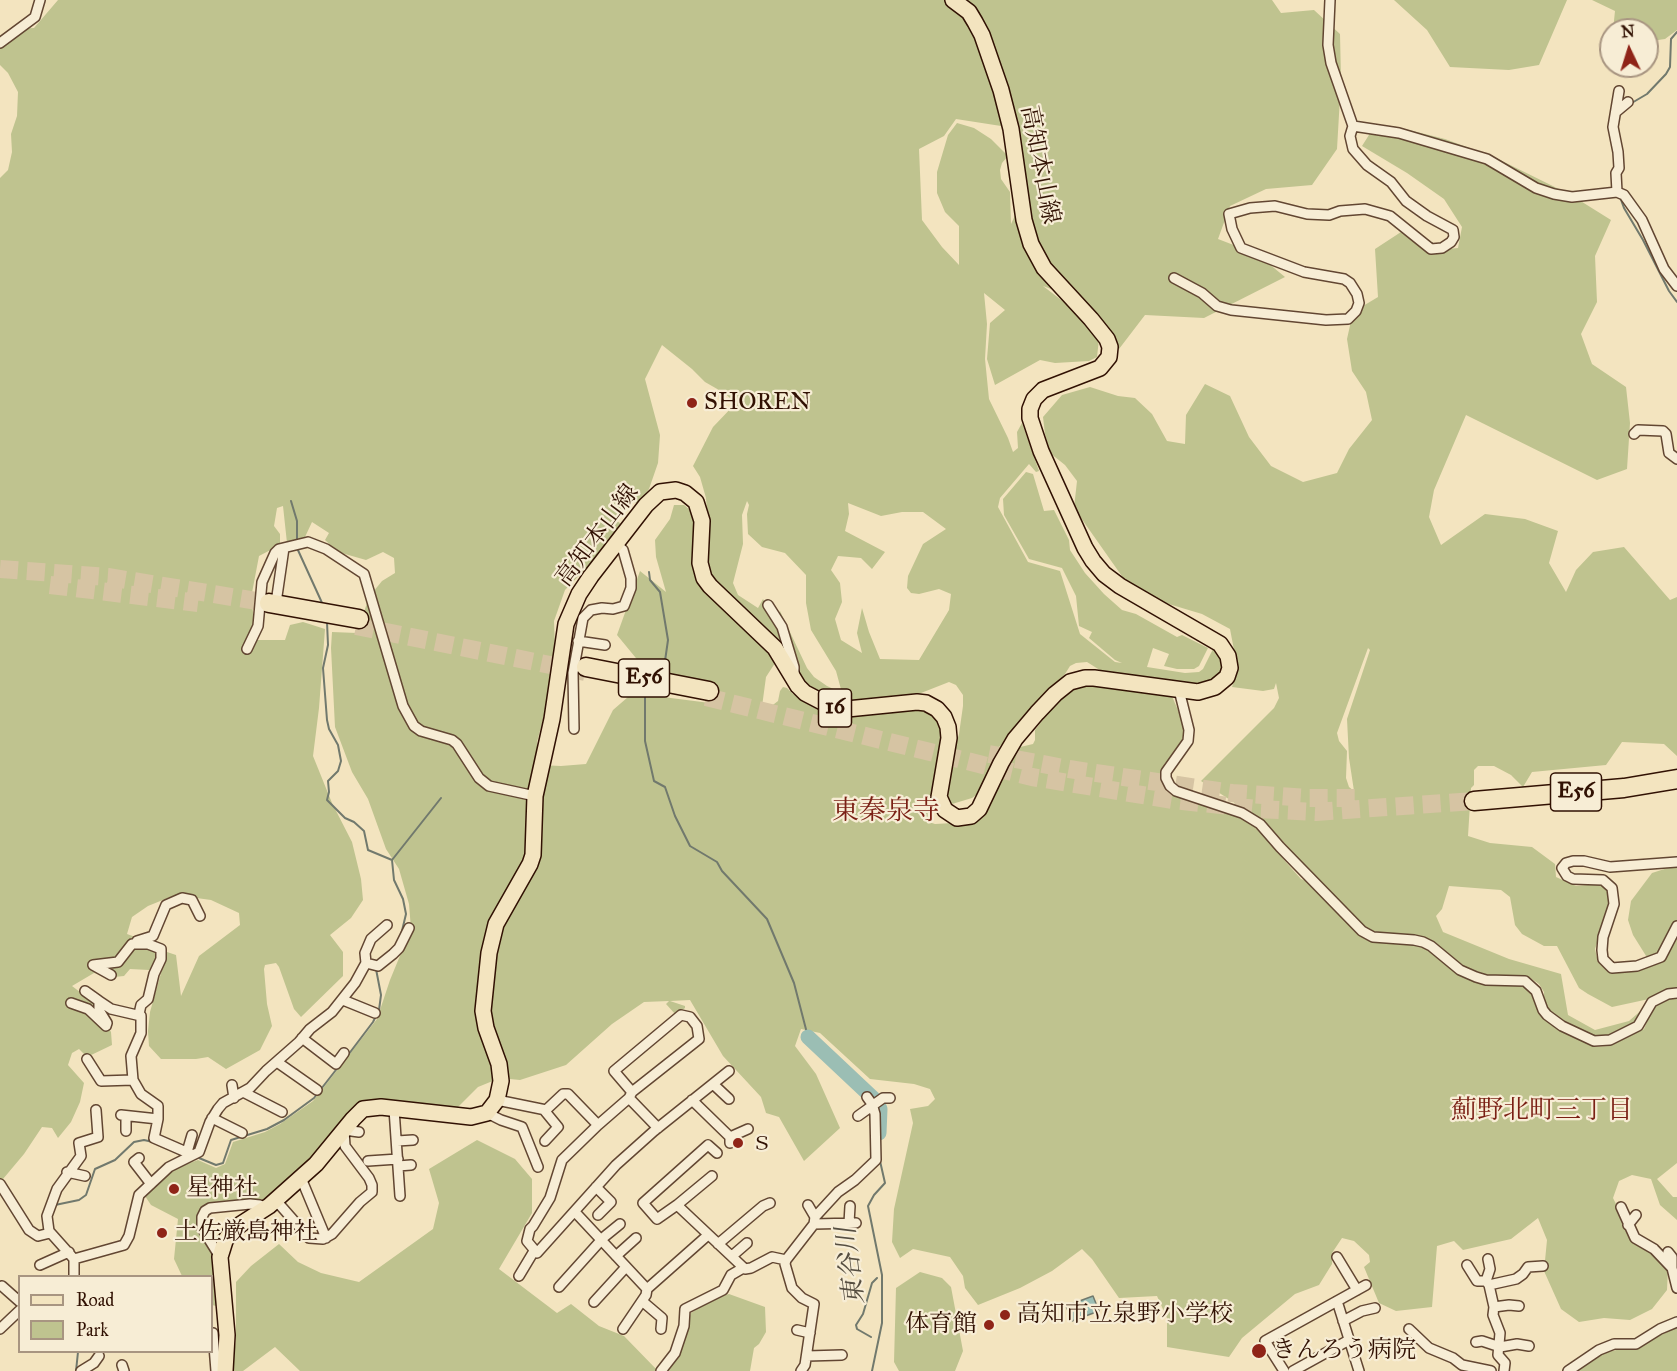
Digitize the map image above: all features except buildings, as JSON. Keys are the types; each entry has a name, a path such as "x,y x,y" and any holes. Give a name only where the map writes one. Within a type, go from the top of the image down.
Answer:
{"highway":[{"path":"271,603 358,623"},
{"name":"E56","path":"589,670 701,693"},
{"name":"E56","path":"1677,773 1474,797 1624,788 1677,779"}],"main road":[{"name":"高知本山線","path":"497,1100 501,1081 499,1064 486,1028 483,1011 489,952 496,924 532,860 535,842 535,796 552,719 566,624 579,594 616,544 660,492 676,490 685,493 696,502 701,514 700,563 704,578 775,648 798,686 813,698 837,708 847,709 917,702 937,709 944,717 949,738 939,797 948,813 957,818 971,816 979,809 1015,739 1042,706 1070,682 1094,678 1179,690 1204,691 1221,683 1227,677 1230,668 1227,652 1220,644 1120,586 1104,574 1080,538 1032,427 1030,409 1038,394 1100,368 1109,357 1110,347 1107,339 1044,268 1031,244 1024,220 1011,129 1001,90 982,35 969,12 953,0"},
{"path":"225,1371 227,1335 220,1257 230,1233 268,1206 323,1158 351,1131 363,1109 373,1107 480,1116 487,1113 497,1100"}],"street":[{"path":"0,43 35,17 40,0"},
{"path":"1174,278 1202,293 1217,306 1231,310 1326,320 1348,319 1356,312 1359,303 1358,294 1350,284 1344,279 1304,272 1241,248 1232,230 1229,214 1250,208 1275,206 1307,214 1329,214 1365,209 1390,216 1431,249 1442,248 1454,237 1453,230 1406,201 1391,182 1367,165 1353,149 1350,136 1353,126 1331,63 1328,45 1330,0"},
{"path":"1619,91 1613,127 1618,152 1616,173 1620,194 1642,220 1664,268 1677,286"},
{"path":"1616,112 1628,102"},
{"path":"1353,126 1399,133 1487,159 1536,188 1554,194 1572,197 1620,194"},
{"path":"1634,434 1638,430 1663,431 1666,434 1670,453 1677,459"},
{"path":"247,650 258,626 262,582 279,549 308,542 326,549 364,574 403,706 414,726 421,731 452,740 457,744 479,778 489,786 535,796"},
{"path":"574,729 573,673 585,615 597,608 613,609 624,606 631,588 631,578 623,550 616,544"},
{"path":"271,603 287,548"},
{"path":"768,605 782,627 794,667 793,679"},
{"path":"578,641 605,645"},
{"path":"1179,690 1189,730 1188,741 1166,772 1170,786 1176,791 1242,813 1260,824 1362,931 1373,937 1423,942 1460,970 1476,977 1486,980 1524,981 1536,991 1547,1015 1562,1026 1594,1041 1610,1040 1638,1026 1652,1002 1668,994 1677,993"},
{"path":"1677,862 1610,867 1573,861 1566,863 1562,868 1573,879 1603,880 1612,888 1614,904 1603,938 1602,950 1603,959 1612,968 1637,966 1661,957 1677,926"},
{"path":"111,975 93,965 118,962 132,944 153,936 166,905 182,898 192,900 200,916"},
{"path":"372,965 365,953 371,939 387,925"},
{"path":"40,1265 124,1245 129,1236 137,1199 170,1167 190,1153 200,1150 213,1118 224,1103 245,1093 310,1029 332,1012 372,965 396,951 409,928"},
{"path":"132,944 156,946 162,951 148,999 141,1005 138,1014 142,1021 141,1033 131,1056 133,1080 141,1094 158,1106 154,1138 190,1153"},
{"path":"85,991 111,1009 138,1014"},
{"path":"71,1003 88,1009 107,1026 99,1010 99,1000"},
{"path":"343,1000 375,1013"},
{"path":"658,1128 630,1095 614,1071 681,1016 690,1017 697,1026 699,1040 630,1095 561,1160 560,1170 546,1205 530,1228 527,1242 534,1251 539,1252 616,1165 729,1071"},
{"path":"302,1038 336,1064 344,1053"},
{"path":"87,1059 101,1081 133,1080"},
{"path":"277,1062 317,1090"},
{"path":"713,1084 729,1099"},
{"path":"232,1085 234,1098"},
{"path":"245,1093 282,1112"},
{"path":"497,1100 544,1110 551,1107 563,1094 568,1094 598,1125"},
{"path":"873,1100 890,1098"},
{"path":"692,1100 730,1140 748,1129"},
{"path":"858,1116 869,1109 873,1100"},
{"path":"801,1371 806,1365 814,1304 802,1298 792,1288 785,1264 786,1260 838,1192 876,1160 873,1100"},
{"path":"394,1109 400,1196"},
{"path":"74,1275 74,1256 50,1233 47,1215 57,1189 67,1172 81,1156 79,1143 98,1137 96,1110"},
{"path":"544,1110 558,1127 545,1141"},
{"path":"487,1113 522,1127 530,1134 538,1167"},
{"path":"126,1131 123,1115 158,1119"},
{"path":"213,1118 242,1132"},
{"path":"220,1257 202,1228 202,1217 210,1208 250,1204 280,1206 305,1235 313,1239 326,1238 372,1192 369,1178 345,1146 351,1131"},
{"path":"190,1153 192,1135"},
{"path":"396,1141 413,1140"},
{"path":"712,1176 657,1219 643,1203 708,1145 717,1153"},
{"path":"139,1158 134,1162 151,1184"},
{"path":"368,1161 411,1165"},
{"path":"67,1172 85,1176"},
{"path":"301,1178 326,1238"},
{"path":"0,1185 29,1230 38,1236 50,1233"},
{"path":"596,1187 611,1202 598,1215"},
{"path":"718,1244 763,1206 770,1203"},
{"path":"677,1205 743,1268"},
{"path":"808,1205 815,1220"},
{"path":"815,1220 853,1223 850,1206"},
{"path":"1621,1207 1635,1238 1652,1248 1671,1268"},
{"path":"574,1212 647,1289"},
{"path":"1628,1226 1636,1215"},
{"path":"560,1287 601,1241 620,1224"},
{"path":"623,1329 646,1295 647,1289 708,1235"},
{"path":"616,1256 636,1238"},
{"path":"1651,1238 1652,1248"},
{"path":"732,1256 747,1243"},
{"path":"519,1276 534,1251"},
{"path":"1668,1252 1672,1257 1671,1268 1677,1288"},
{"path":"661,1371 675,1353 684,1326 685,1309 723,1290 731,1275 743,1268 751,1268 772,1257 786,1260"},
{"path":"1284,1371 1265,1341 1361,1288 1337,1257"},
{"path":"1484,1282 1490,1269 1488,1260"},
{"path":"1467,1265 1484,1282 1494,1307 1493,1315 1500,1333 1498,1354 1505,1363 1504,1371"},
{"path":"1465,1284 1516,1279 1528,1267 1543,1266"},
{"path":"594,1302 626,1267"},
{"path":"2,1287 18,1300"},
{"path":"642,1301 662,1318 661,1329"},
{"path":"1337,1301 1359,1371"},
{"path":"1494,1307 1519,1306"},
{"path":"1343,1321 1362,1311 1375,1308"},
{"path":"0,1329 18,1312"},
{"path":"1568,1371 1599,1350 1614,1344 1636,1344 1660,1329 1677,1322"},
{"path":"1408,1329 1429,1348 1453,1358 1462,1365 1491,1371"},
{"path":"797,1330 810,1333"},
{"path":"213,1333 216,1371"},
{"path":"1293,1371 1349,1340"},
{"path":"1476,1342 1482,1341 1500,1347 1517,1344 1529,1346"},
{"path":"807,1356 842,1355"},
{"path":"81,1371 94,1363 99,1356"}],"green space":[{"path":"58,0 1272,0 1281,13 1314,10 1340,34 1341,80 1337,149 1312,185 1266,189 1230,206 1218,239 1257,254 1285,277 1204,318 1145,315 1119,349 1108,334 1059,292 1043,286 1069,306 1092,329 1099,339 1097,357 1089,361 1055,363 1040,360 995,385 987,359 990,323 1005,310 984,293 987,324 985,359 989,399 1013,452 1018,448 1017,432 1022,423 1039,471 1036,472 1029,464 1000,498 998,507 1028,562 1060,571 1080,634 1115,662 1122,663 1115,660 1089,638 1092,632 1079,626 1076,596 1062,568 1029,559 1004,515 1003,499 1026,472 1033,474 1044,511 1054,510 1069,540 1070,550 1085,573 1104,594 1122,610 1136,614 1177,637 1182,635 1208,648 1199,666 1194,669 1177,669 1164,666 1169,654 1153,648 1147,667 1185,673 1199,672 1203,669 1213,649 1219,653 1221,665 1221,672 1216,679 1201,684 1103,672 1087,662 1076,663 1070,666 1030,711 1009,739 995,750 983,790 972,798 952,804 948,798 950,763 959,734 963,706 963,695 956,685 949,682 921,693 882,700 845,702 826,697 814,690 800,677 778,615 780,611 807,668 814,677 842,693 836,671 811,630 806,603 806,575 785,553 762,547 748,534 749,505 747,501 742,515 743,544 733,583 738,595 758,608 763,599 779,625 791,663 715,584 707,571 706,498 700,477 693,466 713,427 735,404 726,394 705,382 662,345 645,379 660,435 658,463 649,489 638,504 631,501 616,520 621,524 597,557 565,590 554,621 555,649 552,685 537,742 539,765 586,764 613,710 628,697 655,696 710,703 714,684 660,673 640,663 617,635 640,571 666,592 656,557 655,540 670,519 674,505 684,505 696,515 694,562 777,660 766,677 761,714 778,701 783,687 828,714 838,717 922,707 937,716 942,728 942,743 929,822 935,824 972,822 981,817 1016,748 1033,744 1035,730 1045,717 1045,710 1065,693 1083,684 1171,694 1184,724 1185,733 1177,751 1165,763 1161,773 1168,793 1247,820 1271,841 1301,879 1307,881 1360,936 1376,942 1417,944 1477,982 1523,986 1531,992 1539,1011 1547,1020 1595,1047 1610,1046 1644,1029 1653,1007 1669,998 1677,997 1677,1163 1657,1179 1673,1197 1677,1197 1677,1220 1660,1205 1651,1179 1632,1175 1619,1181 1613,1198 1627,1226 1668,1268 1667,1290 1652,1309 1630,1320 1604,1318 1579,1322 1561,1309 1544,1271 1547,1240 1538,1218 1511,1239 1463,1250 1454,1241 1437,1246 1432,1307 1396,1311 1379,1303 1364,1267 1370,1262 1369,1255 1354,1241 1342,1238 1332,1253 1332,1264 1319,1285 1295,1294 1242,1338 1229,1357 1167,1347 1167,1318 1157,1296 1119,1298 1092,1259 1082,1249 1052,1271 1020,1288 978,1305 965,1288 963,1276 950,1257 913,1249 900,1258 892,1242 894,1209 913,1123 910,1109 928,1106 935,1099 930,1089 914,1084 870,1079 820,1033 801,1029 795,1046 816,1074 840,1128 804,1161 779,1117 766,1113 761,1097 723,1056 690,1000 670,1001 685,1006 676,1015 666,1004 669,1001 644,1002 612,1024 566,1065 520,1080 500,1078 478,1087 458,1107 433,1108 379,1100 365,1101 355,1109 325,1148 265,1199 201,1213 215,1252 220,1307 213,1305 213,1275 182,1275 174,1259 178,1219 151,1205 145,1196 179,1167 198,1160 216,1168 225,1164 233,1142 265,1132 313,1101 377,1019 411,929 409,904 399,869 386,849 368,799 352,772 335,727 331,648 332,632 357,633 369,597 382,581 395,573 394,558 383,552 366,560 338,552 325,540 329,533 312,522 305,537 287,543 283,506 277,508 274,526 280,534 280,545 259,556 251,598 257,640 285,640 290,625 303,622 325,629 313,756 332,803 352,842 361,879 363,900 351,918 330,935 343,952 343,976 301,1017 294,1009 279,967 276,963 265,965 267,1004 272,1026 260,1050 226,1069 208,1057 161,1059 149,1046 148,1031 150,1012 167,952 176,955 181,996 199,956 240,925 239,913 211,900 175,895 148,906 132,917 127,934 149,942 159,950 159,958 153,967 149,970 130,969 124,976 114,977 94,973 72,986 93,1002 111,1032 112,1045 87,1057 79,1049 72,1053 68,1065 84,1083 80,1102 71,1122 58,1138 52,1128 42,1127 24,1154 3,1179 0,1179 0,178 8,170 12,152 11,134 17,116 18,92 8,73 0,65 0,41 12,29 34,28","holes":["956,119 1014,128 1021,203 1011,224 1010,192 1001,179 1000,170 1008,156 991,139 974,128 957,123 948,135 937,172 937,193 945,212 959,226 959,265 922,220 919,149 944,136","848,503 881,516 902,512 923,512 946,529 923,544 908,576 907,588 911,593 919,594 939,589 951,594 949,610 919,660 880,659 862,608 857,633 862,653 841,640 835,619 842,602 840,583 831,570 838,556 861,558 872,569 885,552 845,531 849,514"]},
{"path":"1394,0 1567,0 1539,65 1509,70 1450,67 1427,30"},
{"path":"1592,0 1677,0 1677,30 1665,39 1659,40 1659,18 1614,18 1615,11"},
{"path":"1393,126 1445,139 1494,157 1571,195 1611,220 1595,256 1597,302 1581,334 1592,364 1626,387 1630,423 1627,469 1597,480 1466,415 1434,490 1429,517 1441,545 1485,514 1525,519 1558,531 1549,563 1566,592 1576,570 1593,552 1624,547 1670,600 1677,597 1677,756 1664,744 1622,742 1606,765 1532,772 1523,787 1511,775 1494,766 1478,766 1474,770 1474,785 1471,788 1468,836 1490,843 1532,847 1555,864 1556,877 1576,886 1597,884 1606,888 1610,904 1595,949 1598,962 1610,973 1631,972 1660,962 1677,938 1677,990 1612,1007 1588,994 1579,988 1557,946 1544,946 1522,934 1515,925 1510,897 1501,890 1449,886 1442,909 1436,916 1443,932 1509,959 1561,974 1568,1015 1595,1030 1629,1021 1644,1008 1634,1024 1611,1036 1594,1037 1559,1020 1549,1012 1544,1004 1544,992 1539,984 1529,977 1484,976 1464,966 1433,942 1373,931 1355,921 1285,849 1287,846 1267,824 1201,781 1274,708 1279,698 1276,683 1274,689 1263,691 1232,687 1238,671 1230,629 1202,614 1162,602 1126,582 1074,508 1077,481 1065,465 1050,453 1045,434 1043,417 1062,395 1090,387 1118,396 1135,398 1152,414 1167,441 1185,444 1186,415 1205,384 1230,396 1249,437 1271,466 1303,482 1337,473 1349,449 1372,420 1366,392 1352,371 1347,339 1353,312 1378,297 1375,249 1401,232 1428,251 1458,248 1462,227 1444,199 1362,146 1374,127","holes":["1368,648 1370,650 1347,719 1354,791 1349,787 1346,778 1347,751 1339,741 1337,733"]},
{"path":"1677,865 1677,922 1668,931 1661,952 1648,959 1633,935 1628,920 1631,901 1652,873"},
{"path":"477,1140 515,1159 532,1179 532,1213 499,1269 557,1313 571,1304 599,1326 624,1336 658,1371 300,1371 275,1347 243,1371 231,1371 236,1341 236,1282 251,1266 279,1244 298,1262 321,1273 359,1282 433,1229 439,1203 429,1169"},
{"path":"920,1272 942,1278 951,1287 963,1351 955,1371 899,1371 894,1362 896,1288"},
{"path":"729,1294 765,1307 766,1332 754,1348 750,1371 665,1371 685,1332 691,1313 715,1298"},
{"path":"1677,1327 1677,1371 1575,1371 1588,1360 1604,1353 1645,1343"}],"water":[{"path":"1093,1296 1099,1311 1072,1321 1066,1306"}],"waterway":[{"path":"1630,104 1647,94 1666,74 1670,67 1671,39 1677,32"},
{"path":"1620,197 1677,302"},
{"path":"291,501 297,521 297,542"},
{"path":"297,548 323,605"},
{"path":"649,572 650,580 660,592 668,640 664,668 655,672"},
{"path":"327,622 328,645 323,668 327,720 338,745 341,761 338,771 328,781 327,800 345,818 364,831 368,850 392,860 394,880 403,899 406,914 401,935"},
{"path":"647,686 645,741 654,781 665,787 675,816 690,846 717,862 722,871 767,919 794,983 808,1037"},
{"path":"392,860 441,798"},
{"path":"348,1055 373,1022 379,1010 381,995 376,969"},
{"name":"東谷川","path":"808,1037 875,1100 880,1109 879,1133"},
{"path":"199,1158 216,1165 223,1163 231,1140 267,1129 284,1120 314,1098 339,1066"},
{"path":"55,1205 79,1200 86,1195 95,1169 115,1160 134,1142 144,1140 153,1142"},
{"name":"東谷川","path":"872,1371 882,1323 882,1275 868,1206 885,1183 880,1161"},
{"path":"871,1337 857,1329 856,1325 863,1314 872,1283 877,1278"},
{"path":"76,1371 78,1353"}],"tunnel":[{"path":"0,569 108,577 269,603"},
{"path":"50,585 198,603"},
{"path":"356,626 585,672"},
{"path":"706,697 1032,777 1173,800 1258,809 1316,812 1474,801"},
{"path":"989,754 1069,769 1232,793 1308,798 1363,798"}],"place":[{"name":"SHOREN","path":"692,403"},
{"name":"ｓ","path":"738,1143"},
{"name":"星神社","path":"174,1189"},
{"name":"土佐厳島神社","path":"162,1233"},
{"name":"高知市立泉野小学校","path":"1005,1315"},
{"name":"体育館","path":"989,1325"},
{"name":"きんろう病院","path":"1259,1351"}],"district":[{"name":"東秦泉寺","path":"886,812"},
{"name":"薊野北町三丁目","path":"1542,1112"}]}
